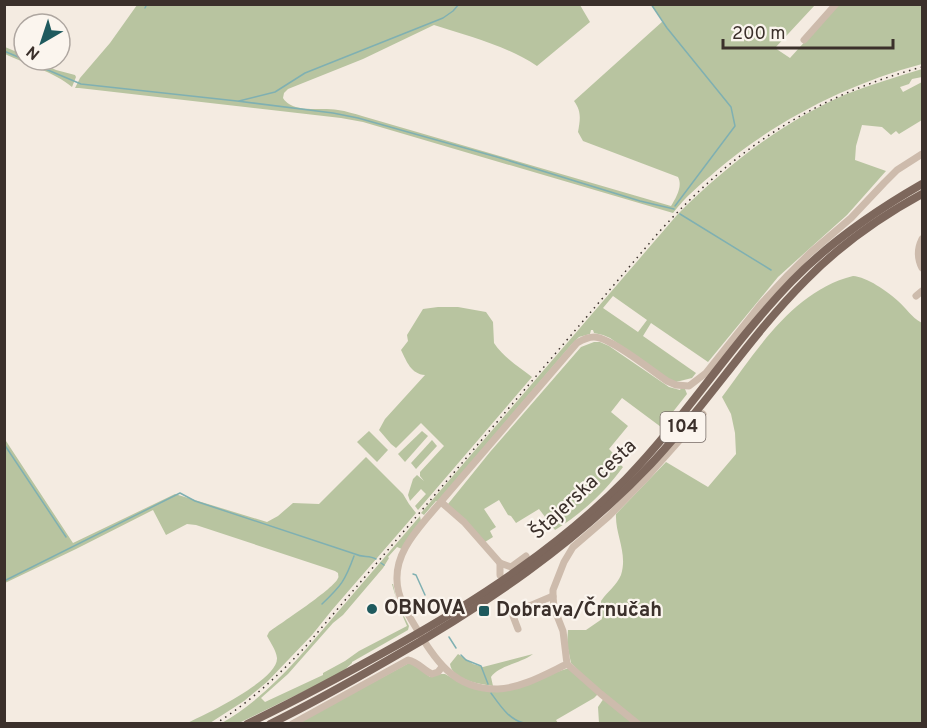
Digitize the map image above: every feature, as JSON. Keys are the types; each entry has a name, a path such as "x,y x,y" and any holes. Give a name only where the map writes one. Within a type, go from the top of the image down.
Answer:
{"main road":[{"name":"Štajerska cesta","path":"247,723 421,637 556,541 625,479 668,432 754,324 793,280 833,243 922,184"},
{"name":"Štajerska cesta","path":"270,723 310,704 523,576 576,536 664,450 760,331 806,280 855,237 922,194"}],"street":[{"path":"804,40 836,4"},
{"path":"567,664 537,678 499,689 469,683 442,667 404,607 396,580 403,551 411,537 577,343 595,337 607,340 667,381 676,385 689,386 706,373 761,304 810,253 851,218 897,170 922,154"},
{"path":"922,239 918,253 922,268"},
{"path":"638,723 567,664 563,632 554,608 553,590 564,562 573,547 632,493 703,414"},
{"path":"441,502 479,538 500,563 500,574 526,556"},
{"path":"518,629 513,613 553,596"},
{"path":"292,723 408,660 416,662 432,674 438,672 442,667"}],"green space":[{"path":"137,5 580,5 590,22 537,66 500,47 434,25 363,59 288,89 283,98 288,103 301,108 331,109 350,113 671,206 679,188 678,177 583,141 578,132 579,112 574,101 663,21 651,5 815,5 775,48 790,58 838,5 922,5 922,64 839,93 787,120 716,171 673,213 363,122 75,88 80,78 110,43"},
{"path":"5,47 12,50 12,57 5,54"},
{"path":"922,69 922,77 912,79 909,84 900,87 903,92 922,82 922,120 899,134 896,131 891,135 882,127 862,125 855,160 886,171 847,215 778,277 708,362 651,323 643,336 696,373 692,378 676,382 670,380 610,338 591,330 590,334 579,337 572,344 438,501 424,515 421,513 677,215 715,180 776,132 821,106 854,91","holes":["613,296 647,320 638,332 603,308"]},
{"path":"47,72 64,72 76,77 72,87"},
{"path":"853,276 883,289 922,323 922,723 641,723 593,685 571,663 567,644 568,630 586,630 602,619 601,601 621,575 623,559 616,514 666,462 708,487 736,454 731,414 722,397 763,342 794,308 832,284"},
{"path":"458,307 486,312 493,322 494,343 532,377 418,510 415,506 426,494 421,489 410,501 408,495 413,479 417,475 424,481 420,472 444,446 421,423 396,448 379,430 385,419 425,375 413,370 401,350 408,341 407,335 423,309"},
{"path":"594,342 609,346 669,387 685,389 687,394 661,427 622,398 611,412 628,426 609,449 616,456 616,461 623,467 600,494 583,510 555,530 539,509 516,523 499,500 484,509 496,527 490,531 493,537 485,542 448,504 581,347"},
{"path":"369,431 388,450 377,462 357,442"},
{"path":"422,431 428,436 405,462 398,454"},
{"path":"432,440 437,446 416,469 411,463"},
{"path":"5,441 73,543 175,494 267,522 293,503 319,504 366,457 403,494 416,513 312,635 267,682 244,701 210,723 187,723 240,695 266,676 274,667 277,658 267,636 269,632 328,589 335,583 338,573 196,525 187,524 166,535 153,510 5,583"},
{"path":"420,516 421,521 402,549 397,547 388,557 383,568 343,615 333,623 288,674 261,698 265,702 323,675 359,651 407,626 397,603 409,626 408,630 352,662 341,673 239,723 220,724 253,701 283,674"},
{"path":"458,654 473,664 483,667 533,654 495,673 491,677 493,686 467,680 456,674 450,664"},
{"path":"409,663 430,677 445,674 464,684 491,691 522,686 569,669 598,694 556,720 558,723 296,724"},
{"path":"604,698 636,723 599,723 598,707"}],"waterway":[{"path":"145,8 147,4"},
{"path":"239,101 275,92 305,73 443,18 459,4"},
{"path":"651,4 667,28 731,107 735,126 675,206"},
{"path":"4,51 12,54"},
{"path":"52,72 81,84 237,101 358,118 674,209"},
{"path":"680,214 771,270"},
{"path":"4,444 66,537"},
{"path":"4,581 180,493 195,501 376,559"},
{"path":"322,604 342,583 354,556"},
{"path":"413,574 416,575 425,595"},
{"path":"432,609 434,613"},
{"path":"449,637 456,648"},
{"path":"461,655 466,660 481,666 488,684"},
{"path":"491,693 514,719 524,723 549,724"}],"railway":[{"path":"215,724 263,688 306,646 687,202 747,151 778,129 811,110 846,93 922,67"}],"place":[{"name":"OBNOVA","path":"372,609"},
{"name":"Dobrava/Črnučah","path":"484,611"}]}
